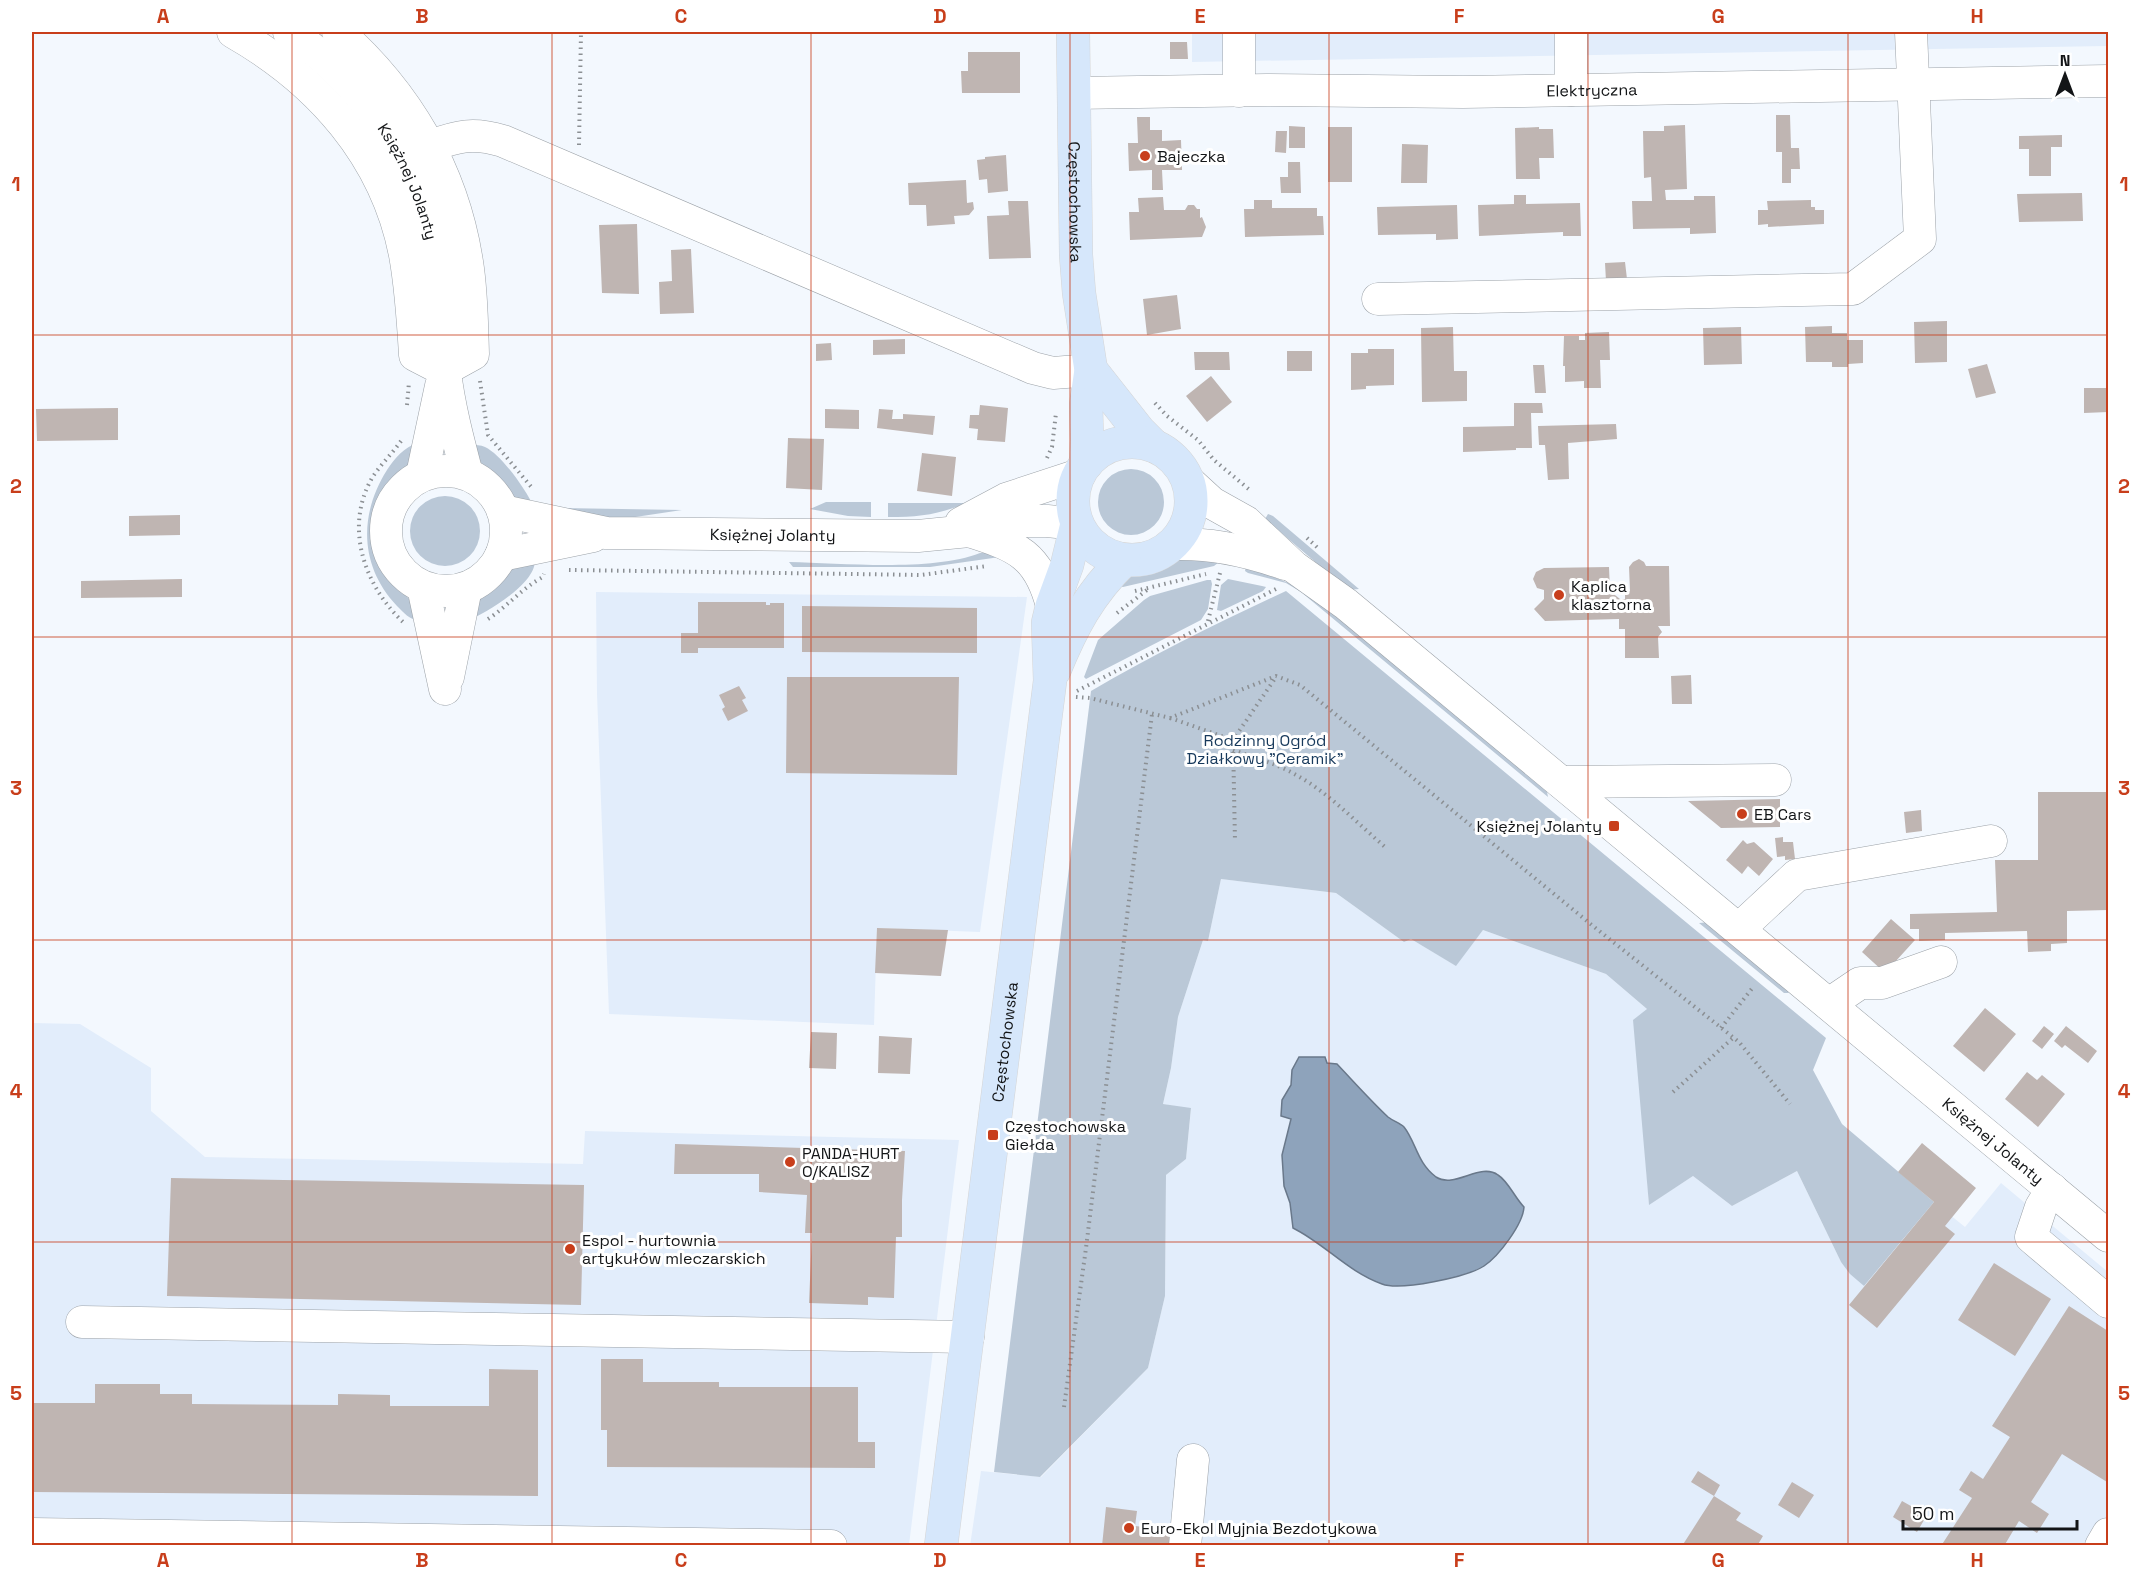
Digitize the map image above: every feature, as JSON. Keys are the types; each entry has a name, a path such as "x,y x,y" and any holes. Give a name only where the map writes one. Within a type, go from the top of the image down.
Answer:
{"main road":[{"name":"Częstochowska","path":"1073,32 1076,255 1079,293 1091,370 1086,405 1087,440 1082,469"},
{"name":"Częstochowska","path":"1091,370 1139,431 1154,446"},
{"path":"1140,443 1154,446 1180,466 1188,481 1191,508 1188,521 1174,544 1151,558 1138,561 1109,556 1084,537 1077,524 1072,504 1075,484 1082,469 1097,453 1110,446 1140,443"},
{"name":"Częstochowska","path":"1057,689 1048,642 1052,606 1067,565 1077,524"},
{"name":"Częstochowska","path":"941,1545 1057,689 1069,636 1080,614 1096,590 1124,560"}],"street":[{"path":"233,32 279,61 323,99 348,128 373,167 393,213 404,253 410,285 415,355 444,370 473,354 471,299 461,231 452,199 430,146 400,98 381,74 338,32"},
{"name":"Księżnej Jolanty","path":"289,32 320,54 361,96 377,117 408,169 419,196 435,253 441,293 444,370 467,474"},
{"path":"1239,32 1239,91"},
{"path":"1571,32 1572,90"},
{"path":"1378,299 1853,290 1920,239 1911,32"},
{"name":"Elektryczna","path":"1074,93 1572,90 2109,81"},
{"path":"430,146 469,135 486,136 503,141 1033,368 1053,373 1091,370"},
{"name":"Księżnej Jolanty","path":"422,475 444,370"},
{"name":"Księżnej Jolanty","path":"954,533 1006,499 1082,469"},
{"path":"445,470 467,474 489,488 503,511 506,533 501,555 487,575 466,588 445,591 423,587 412,581 398,567 388,550 387,518 393,500 401,489 422,475 445,470"},
{"name":"Księżnej Jolanty","path":"1188,481 1212,503 1246,522 1287,577"},
{"name":"Księżnej Jolanty","path":"503,511 606,533 893,537 954,533 1025,521 1047,520 1077,524"},
{"name":"Księżnej Jolanty","path":"501,555 606,533"},
{"path":"954,533 998,540 1022,554 1035,564 1042,576 1052,606"},
{"name":"Księżnej Jolanty","path":"1174,544 1202,543 1263,556 1287,577 1346,604 2109,1236"},
{"path":"423,587 445,633"},
{"path":"445,633 466,588"},
{"path":"1561,782 1775,780"},
{"path":"1739,929 1797,875 1991,841"},
{"path":"1829,1004 1860,983 1882,983 1941,962"},
{"path":"2052,1189 2041,1208 2031,1237 2109,1302"},
{"path":"82,1322 968,1337"},
{"path":"1185,1545 1193,1460"},
{"path":"32,1534 831,1545"},
{"path":"2101,1545 2109,1534"}],"path":[{"path":"579,173 581,32"},
{"path":"473,354 480,381 488,435 535,493"},
{"path":"406,409 415,355"},
{"path":"1148,395 1167,416 1198,440 1214,460 1252,493"},
{"path":"403,436 367,489 360,511 360,546 366,569 385,602 408,626 422,632 464,632 500,611 527,586 543,577 545,570"},
{"path":"557,570 921,575 987,566 1000,566 1011,570 1022,554"},
{"path":"1208,622 1221,571"},
{"path":"1149,587 1221,571 1230,572"},
{"path":"1057,689 1208,622 1287,577"},
{"path":"1235,842 1233,740 1276,676"},
{"path":"1170,718 1276,676 1300,684 1593,926 1733,1038 1790,1104"},
{"path":"1057,689 1170,718 1233,740"},
{"path":"1064,1407 1152,714"},
{"path":"1233,750 1274,764 1298,776 1320,791 1385,847"},
{"path":"1721,1028 1754,986"},
{"path":"1673,1092 1733,1038"}],"shaded area":[{"path":"1192,32 2108,32 2108,46 1192,62"},
{"path":"596,592 1027,597 980,932 877,928 874,1025 609,1014 597,694"},
{"path":"1221,879 1336,893 1404,942 1411,939 1455,965 1483,930 1606,974 1647,1009 1644,1141 1649,1204 1693,1176 1732,1206 1797,1171 1841,1262 1864,1286 1934,1202 1965,1227 2001,1183 2108,1272 2108,1545 970,1546 981,1471 1041,1477 1148,1368 1165,1296 1166,1175 1186,1159 1191,1109 1163,1104 1178,1017 1203,940 1208,941"},
{"path":"32,1023 80,1024 151,1068 151,1111 205,1157 583,1164 585,1131 959,1140 909,1545 32,1546"},
{"path":"1299,1057 1325,1057 1327,1063 1337,1064 1388,1117 1404,1127 1421,1159 1436,1177 1451,1180 1475,1173 1491,1172 1505,1181 1524,1207 1523,1214 1515,1231 1490,1261 1476,1270 1449,1278 1391,1286 1358,1272 1293,1228 1290,1203 1284,1186 1282,1155 1291,1119 1281,1116 1282,1100 1291,1085 1292,1070"}],"green space":[{"path":"418,443 415,461 393,480 379,500 372,534 380,564 410,600 419,621 404,613 385,590 375,574 367,540 371,504 378,487 397,457 408,447"},
{"path":"471,445 485,447 499,457 534,507 513,502 499,483 480,464"},
{"path":"1131,469 1144,472 1154,479 1161,489 1164,502 1161,515 1154,525 1144,532 1131,535 1118,532 1108,525 1101,515 1098,502 1101,489 1108,479 1118,472"},
{"path":"438,496 452,496 465,501 475,511 480,531 475,551 465,561 452,566 438,566 425,561 415,551 410,538 410,524 415,511 425,501"},
{"path":"826,502 871,502 871,517 848,516 810,509"},
{"path":"888,503 966,503 928,514 888,517"},
{"path":"561,508 682,510 622,519 557,510"},
{"path":"1268,514 1359,589 1348,590 1265,519"},
{"path":"980,553 994,553 1000,557 930,567 793,567 789,562 860,565 937,563"},
{"path":"1175,557 1219,562 1214,566 1123,587 1117,586 1131,570"},
{"path":"535,560 528,578 519,587 498,604 468,621 481,595 495,585 510,569"},
{"path":"1246,566 1291,584 1321,603 1546,787 1548,797 1301,592 1286,583 1248,573 1245,571"},
{"path":"1228,579 1266,587 1263,591 1221,611 1217,610 1221,585"},
{"path":"1211,580 1212,584 1208,609 1201,620 1086,679 1084,677 1098,640 1144,600 1150,596"},
{"name":"Rodzinny Ogród Działkowy \"Ceramik\"","path":"1286,591 1826,1038 1813,1070 1842,1124 1934,1202 1864,1286 1850,1274 1841,1262 1797,1171 1732,1206 1693,1176 1649,1205 1633,1020 1647,1009 1606,974 1483,930 1456,966 1411,939 1404,942 1336,893 1221,879 1208,941 1203,940 1178,1017 1163,1104 1191,1108 1186,1159 1166,1175 1165,1296 1148,1368 1040,1477 994,1472 1091,691 1187,639"},
{"path":"1711,922 1791,989 1788,993 1784,993 1699,923"}],"building":[{"path":"1170,42 1187,42 1188,59 1170,59"},
{"path":"968,52 1020,52 1020,93 962,93 961,71 968,71"},
{"path":"1776,115 1790,115 1791,148 1799,148 1800,169 1791,169 1791,183 1782,183 1782,152 1776,152"},
{"name":"Bajeczka","path":"1137,117 1150,117 1150,130 1162,130 1162,141 1181,140 1182,170 1162,170 1163,190 1152,190 1152,170 1129,171 1128,143 1138,143"},
{"path":"1685,125 1687,189 1665,190 1666,200 1694,200 1694,196 1715,196 1716,233 1690,234 1690,228 1633,229 1632,201 1652,201 1651,177 1644,178 1643,131 1664,131 1664,126"},
{"path":"1289,126 1305,127 1305,148 1289,148"},
{"path":"1328,127 1352,127 1352,182 1328,182"},
{"path":"1539,127 1539,129 1553,129 1554,158 1539,158 1540,179 1516,179 1515,128"},
{"path":"1276,131 1287,131 1286,153 1275,152"},
{"path":"2062,135 2062,147 2051,147 2051,176 2029,176 2029,149 2019,149 2019,136"},
{"path":"1402,144 1428,145 1427,183 1401,183"},
{"path":"1006,155 1008,191 988,193 987,179 979,180 977,160"},
{"path":"1288,162 1300,162 1301,193 1281,193 1280,177 1288,177"},
{"path":"966,180 967,203 973,202 974,209 969,215 954,216 955,224 927,226 926,205 909,205 908,183"},
{"path":"2082,193 2083,221 2019,222 2017,194"},
{"path":"1514,195 1526,195 1526,204 1580,203 1581,236 1563,236 1563,232 1479,236 1478,205 1514,204"},
{"path":"1163,197 1164,210 1185,210 1188,205 1194,205 1200,209 1200,218 1202,217 1206,227 1202,237 1130,240 1129,212 1139,212 1138,198"},
{"path":"1254,200 1272,200 1272,208 1317,208 1317,216 1323,216 1324,235 1245,237 1244,209 1254,209"},
{"path":"1811,200 1811,207 1815,207 1815,210 1824,210 1824,224 1768,227 1768,224 1758,225 1758,210 1768,210 1767,201"},
{"path":"1008,201 1028,201 1031,258 989,259 987,216 1009,215"},
{"path":"1457,205 1458,239 1436,240 1436,234 1378,235 1377,207"},
{"path":"637,224 639,294 602,293 599,225"},
{"path":"691,249 694,313 660,314 659,282 672,281 671,250"},
{"path":"1625,262 1627,279 1606,281 1605,263"},
{"path":"1177,295 1181,329 1147,335 1143,299"},
{"path":"1947,321 1947,362 1915,363 1914,322"},
{"path":"1832,326 1832,333 1847,333 1847,340 1863,340 1863,363 1848,364 1848,367 1832,367 1832,362 1806,362 1805,327"},
{"path":"1453,327 1454,371 1467,371 1467,401 1422,402 1421,328"},
{"path":"1741,327 1742,364 1704,365 1703,328"},
{"path":"1609,332 1610,360 1600,360 1601,388 1584,388 1584,381 1565,382 1564,336 1579,336 1579,340 1585,340 1585,333"},
{"path":"905,339 905,354 873,355 873,340"},
{"path":"831,343 832,360 816,361 816,344"},
{"path":"1368,349 1394,349 1394,385 1366,386 1366,389 1351,390 1351,353 1368,353"},
{"path":"1287,351 1312,351 1312,371 1287,371"},
{"path":"1194,352 1229,352 1230,370 1195,370"},
{"path":"1987,364 1996,393 1976,398 1968,369"},
{"path":"1533,365 1544,365 1546,393 1535,393"},
{"path":"1211,376 1232,402 1207,422 1186,396"},
{"path":"2084,388 2108,388 2108,412 2084,413"},
{"path":"1514,403 1542,403 1543,413 1531,413 1532,448 1463,452 1463,427 1514,426"},
{"path":"980,405 1008,408 1005,442 977,440 978,429 969,428 970,415 979,415"},
{"path":"118,408 118,440 37,441 36,409"},
{"path":"825,409 859,410 859,429 825,428"},
{"path":"879,409 893,410 892,419 903,419 903,414 935,416 933,435 877,428"},
{"path":"1616,424 1617,439 1568,443 1569,479 1548,480 1545,445 1539,445 1538,426"},
{"path":"788,438 824,439 822,490 786,488"},
{"path":"922,453 956,457 952,496 917,491"},
{"path":"180,515 180,535 129,536 129,516"},
{"path":"1639,559 1646,566 1669,566 1670,626 1658,626 1662,632 1658,637 1659,658 1625,658 1625,629 1619,629 1619,619 1545,621 1534,609 1544,599 1544,590 1537,588 1533,579 1536,572 1544,568 1609,567 1610,591 1620,599 1625,599 1625,591 1630,591 1629,567"},
{"path":"182,579 182,597 81,598 81,581"},
{"path":"698,602 766,602 766,605 784,603 784,648 698,648 698,653 681,653 681,633 698,633"},
{"path":"802,606 977,608 977,653 802,652"},
{"path":"1691,675 1692,704 1672,704 1671,676"},
{"path":"787,677 959,677 957,775 786,773"},
{"path":"739,686 746,698 742,700 748,711 728,721 719,695"},
{"path":"2038,792 2108,792 2108,910 2067,911 2067,943 2051,944 2051,951 2028,952 2027,931 1945,933 1945,940 1919,941 1919,929 1910,929 1910,914 1997,912 1995,860 2038,860"},
{"name":"EB Cars","path":"1780,799 1780,827 1721,828 1688,801"},
{"path":"1921,810 1922,831 1906,833 1904,812"},
{"path":"1783,837 1783,842 1793,842 1795,859 1785,860 1785,856 1777,857 1775,838"},
{"path":"1743,840 1747,844 1754,842 1773,859 1759,876 1748,866 1742,874 1726,860"},
{"path":"1891,919 1915,940 1885,973 1862,952"},
{"path":"877,928 948,930 941,976 875,973"},
{"path":"1985,1008 2016,1034 1984,1072 1953,1046"},
{"path":"2044,1026 2054,1034 2042,1049 2032,1041"},
{"path":"2066,1026 2097,1051 2088,1063 2065,1045 2062,1048 2054,1041"},
{"path":"811,1032 837,1033 836,1069 809,1068"},
{"path":"879,1036 912,1038 910,1074 878,1073"},
{"path":"2027,1072 2037,1080 2042,1075 2065,1094 2038,1127 2005,1099"},
{"path":"1922,1143 1976,1188 1945,1226 1955,1234 1877,1328 1849,1305 1934,1202 1898,1172"},
{"path":"675,1144 905,1151 902,1237 896,1237 894,1298 868,1297 868,1305 809,1303 812,1233 805,1233 807,1195 759,1192 759,1174 674,1174"},
{"path":"171,1178 584,1185 581,1305 167,1296"},
{"path":"1994,1263 2051,1299 2015,1356 1958,1320"},
{"path":"2069,1306 2108,1331 2107,1482 2062,1454 2031,1502 2049,1514 2037,1533 2019,1521 2004,1546 1941,1546 1972,1498 1959,1490 1971,1471 1983,1479 2010,1437 1992,1426"},
{"path":"601,1359 643,1359 643,1382 719,1382 719,1387 858,1387 858,1442 875,1442 875,1468 607,1467 607,1430 601,1430"},
{"path":"489,1369 538,1370 538,1496 32,1492 32,1403 95,1403 95,1384 160,1384 160,1394 192,1394 192,1404 338,1405 338,1394 390,1395 390,1406 489,1406"},
{"path":"1698,1471 1720,1485 1714,1496 1691,1482"},
{"path":"1792,1482 1814,1495 1799,1518 1778,1505"},
{"path":"1714,1496 1741,1513 1736,1520 1763,1536 1757,1546 1682,1546"},
{"path":"1902,1501 1927,1515 1917,1532 1893,1517"},
{"name":"Euro-Ekol Myjnia Bezdotykowa","path":"1106,1507 1137,1511 1135,1526 1172,1530 1170,1546 1102,1546"}],"place":[{"name":"Bajeczka","path":"1145,156"},
{"name":"Kaplica klasztorna","path":"1559,595"},
{"name":"EB Cars","path":"1742,814"},
{"name":"Księżnej Jolanty","path":"1614,826"},
{"name":"Częstochowska Giełda","path":"993,1135"},
{"name":"PANDA-HURT O/KALISZ","path":"790,1162"},
{"name":"Espol - hurtownia artykułów mleczarskich","path":"570,1249"},
{"name":"Euro-Ekol Myjnia Bezdotykowa","path":"1129,1528"}]}
